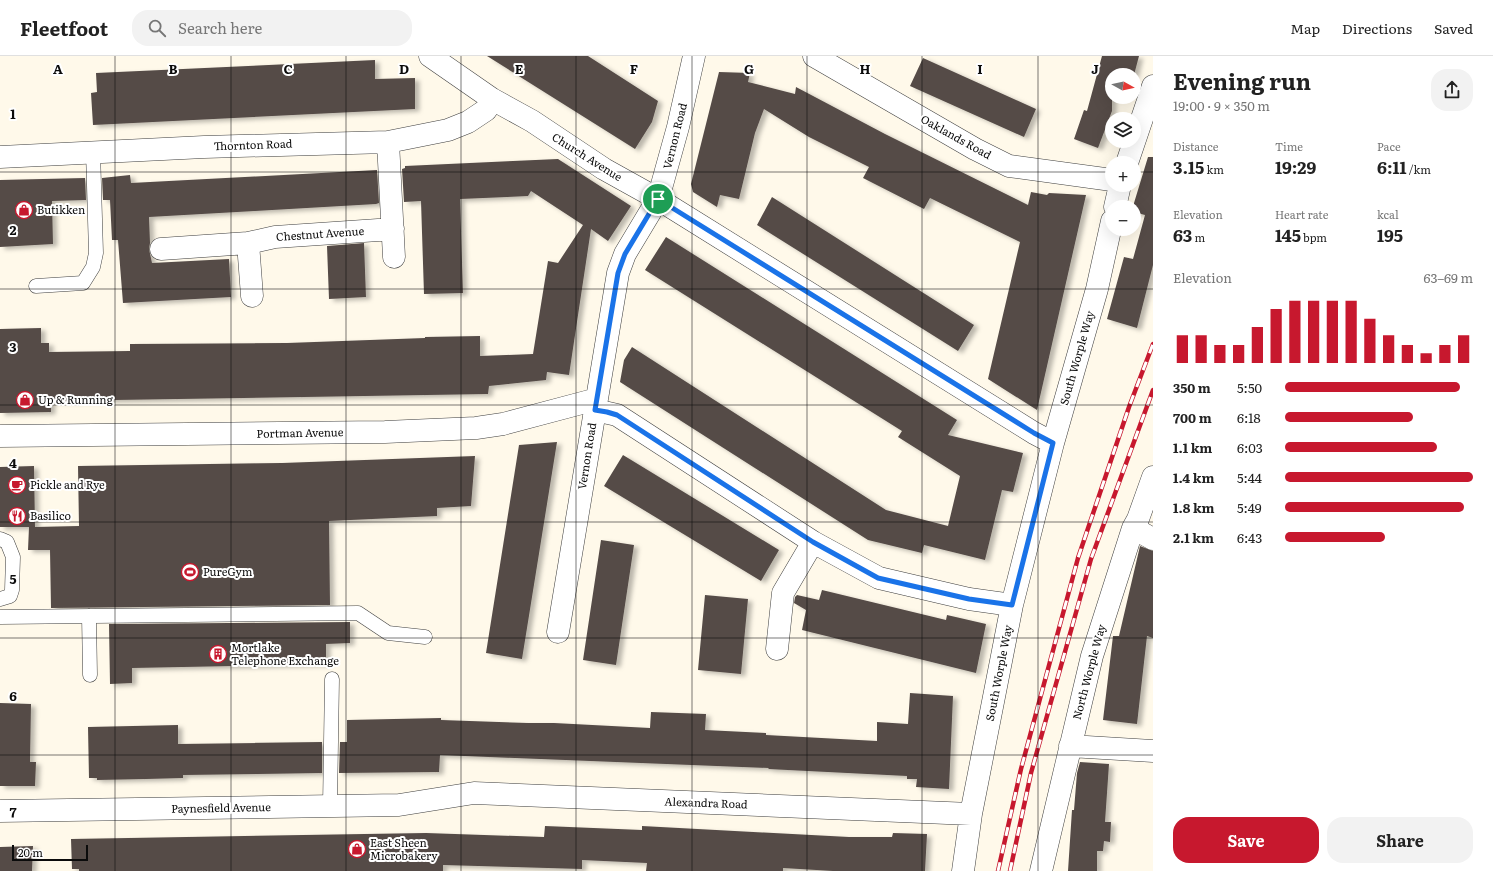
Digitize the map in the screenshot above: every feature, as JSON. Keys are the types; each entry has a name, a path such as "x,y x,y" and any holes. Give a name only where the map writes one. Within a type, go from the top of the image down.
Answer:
{"street":[{"name":"Church Avenue","path":"430,56 492,98 532,121 604,169 658,199 1034,433 1053,443"},
{"name":"Vernon Road","path":"558,632 618,273 625,254 658,199 678,127 694,56"},
{"name":"Oaklands Road","path":"814,56 975,149 1009,166 1105,179"},
{"path":"1129,156 1153,86"},
{"name":"Thornton Road","path":"0,157 93,151 388,142 448,130 461,125 486,110 492,98"},
{"path":"388,142 394,257"},
{"name":"Chestnut Avenue","path":"161,249 248,243 275,237 393,229"},
{"name":"South Worple Way","path":"963,871 971,814 1012,605 1053,443 1097,289 1109,236"},
{"path":"248,243 252,296"},
{"path":"596,405 607,412 617,415 813,542 878,578 969,599 1012,605"},
{"name":"Portman Avenue","path":"0,436 385,432 476,428 596,405"},
{"name":"North Worple Way","path":"1042,871 1092,656 1133,528 1138,519 1153,477"},
{"path":"1133,528 1153,539"},
{"path":"777,649 783,593 813,542"},
{"path":"1070,746 1153,751"},
{"name":"Alexandra Road","path":"441,798 474,793 971,814"},
{"name":"Paynesfield Avenue","path":"0,810 399,805 441,798"}],"lane":[{"path":"36,286 83,283 93,267 96,253 93,151"},
{"path":"0,540 7,542 12,557 12,590 10,596 0,599"},
{"path":"0,617 358,613 388,634 425,637"},
{"path":"89,616 90,675"},
{"path":"330,806 332,679"}],"building":[{"path":"487,56 588,56 658,101 652,122 635,149"},
{"path":"1102,56 1139,56 1136,68 1105,68 1105,104 1112,104 1112,111 1105,112 1105,130 1098,148 1074,139 1084,110 1087,111"},
{"path":"923,58 1036,109 1024,137 910,86"},
{"path":"375,60 375,79 415,78 415,109 93,125 91,93 97,92 96,73"},
{"path":"719,72 750,73 748,82 795,94 796,87 885,134 1028,205 1031,192 1047,195 1049,193 1086,195 1037,410 988,379 1020,242 930,198 924,209 863,178 869,167 809,137 764,109 755,133 739,199 720,195 717,207 693,192 691,184"},
{"path":"1148,157 1153,157 1153,265 1137,328 1107,319 1124,257 1133,259 1139,236 1141,236 1145,215 1141,214 1141,200 1135,200 1137,192 1141,192 1141,180"},
{"path":"558,159 631,206 608,241 591,229 569,375 547,372 546,380 489,386 488,394 51,401 51,412 0,413 0,329 41,328 41,343 49,343 49,352 130,351 130,344 287,343 480,336 480,356 533,354 548,261 558,263 583,225 531,191 528,196 460,199 463,293 424,294 421,201 404,202 402,169 405,168 405,166"},
{"path":"377,170 379,203 376,204 149,217 149,249 152,263 229,259 231,297 123,303 118,240 112,240 110,200 103,200 102,178 130,175 131,183"},
{"path":"85,178 86,200 52,201 53,244 0,247 0,180"},
{"path":"772,197 974,325 958,351 757,225"},
{"path":"666,237 957,420 948,435 1023,453 1013,492 1002,490 985,560 924,545 922,553 868,540 620,382 624,360 632,347 886,510 948,526 960,476 898,437 902,431 645,270"},
{"path":"364,243 366,297 329,299 327,246"},
{"path":"557,442 522,659 486,653 519,445"},
{"path":"623,455 779,550 761,581 604,486"},
{"path":"475,456 471,506 437,508 437,516 329,521 330,605 51,608 50,550 28,550 29,527 0,527 0,467 34,466 35,527 79,526 78,466 282,463"},
{"path":"601,540 634,545 616,665 583,660"},
{"path":"1140,546 1153,551 1153,638 1147,636 1137,724 1103,720 1113,636 1119,636"},
{"path":"822,590 946,620 947,615 986,624 976,673 802,630 806,610 794,603 795,597 797,595 819,600"},
{"path":"705,595 748,599 741,674 698,670"},
{"name":"Mortlake Telephone Exchange","path":"350,622 350,643 326,644 326,664 132,668 132,683 110,684 109,624"},
{"path":"910,693 953,696 949,789 916,787 917,779 907,779 907,776 768,769 769,768 440,755 439,772 339,773 340,742 347,742 347,720 441,718 441,720 554,723 650,728 651,712 706,714 705,730 877,741 877,722 908,724"},
{"path":"0,703 31,704 30,762 36,762 35,786 0,786"},
{"path":"178,725 178,744 322,742 322,773 183,775 183,778 146,779 97,780 97,778 89,778 88,727"},
{"path":"1080,762 1109,764 1105,822 1111,822 1110,842 1104,841 1103,851 1097,851 1097,871 1068,871 1072,810 1074,810 1077,773"},
{"path":"545,826 642,830 642,826 849,837 892,837 893,833 927,834 925,871 833,871 783,868 783,871 646,871 647,863 582,860 582,869 443,865 443,871 79,871 79,869 72,869 71,839 426,833 544,837"},
{"path":"33,846 32,871 0,871 0,847"}],"railway":[{"path":"998,871 1021,769 1078,558 1129,407 1153,344"},
{"path":"1010,871 1031,773 1091,559 1153,390"}],"place":[{"name":"Butikken","path":"24,210"},
{"name":"Up & Running","path":"25,400"},
{"name":"Pickle and Rye","path":"17,485"},
{"name":"Basilico","path":"17,516"},
{"name":"PureGym","path":"190,572"},
{"name":"Mortlake Telephone Exchange","path":"218,654"},
{"name":"East Sheen Microbakery","path":"357,849"}],"route":[{"path":"658,199 1034,433 1053,443 1012,605 969,599 878,578 813,542 617,415 595,410 618,273 625,254 658,199"}]}
